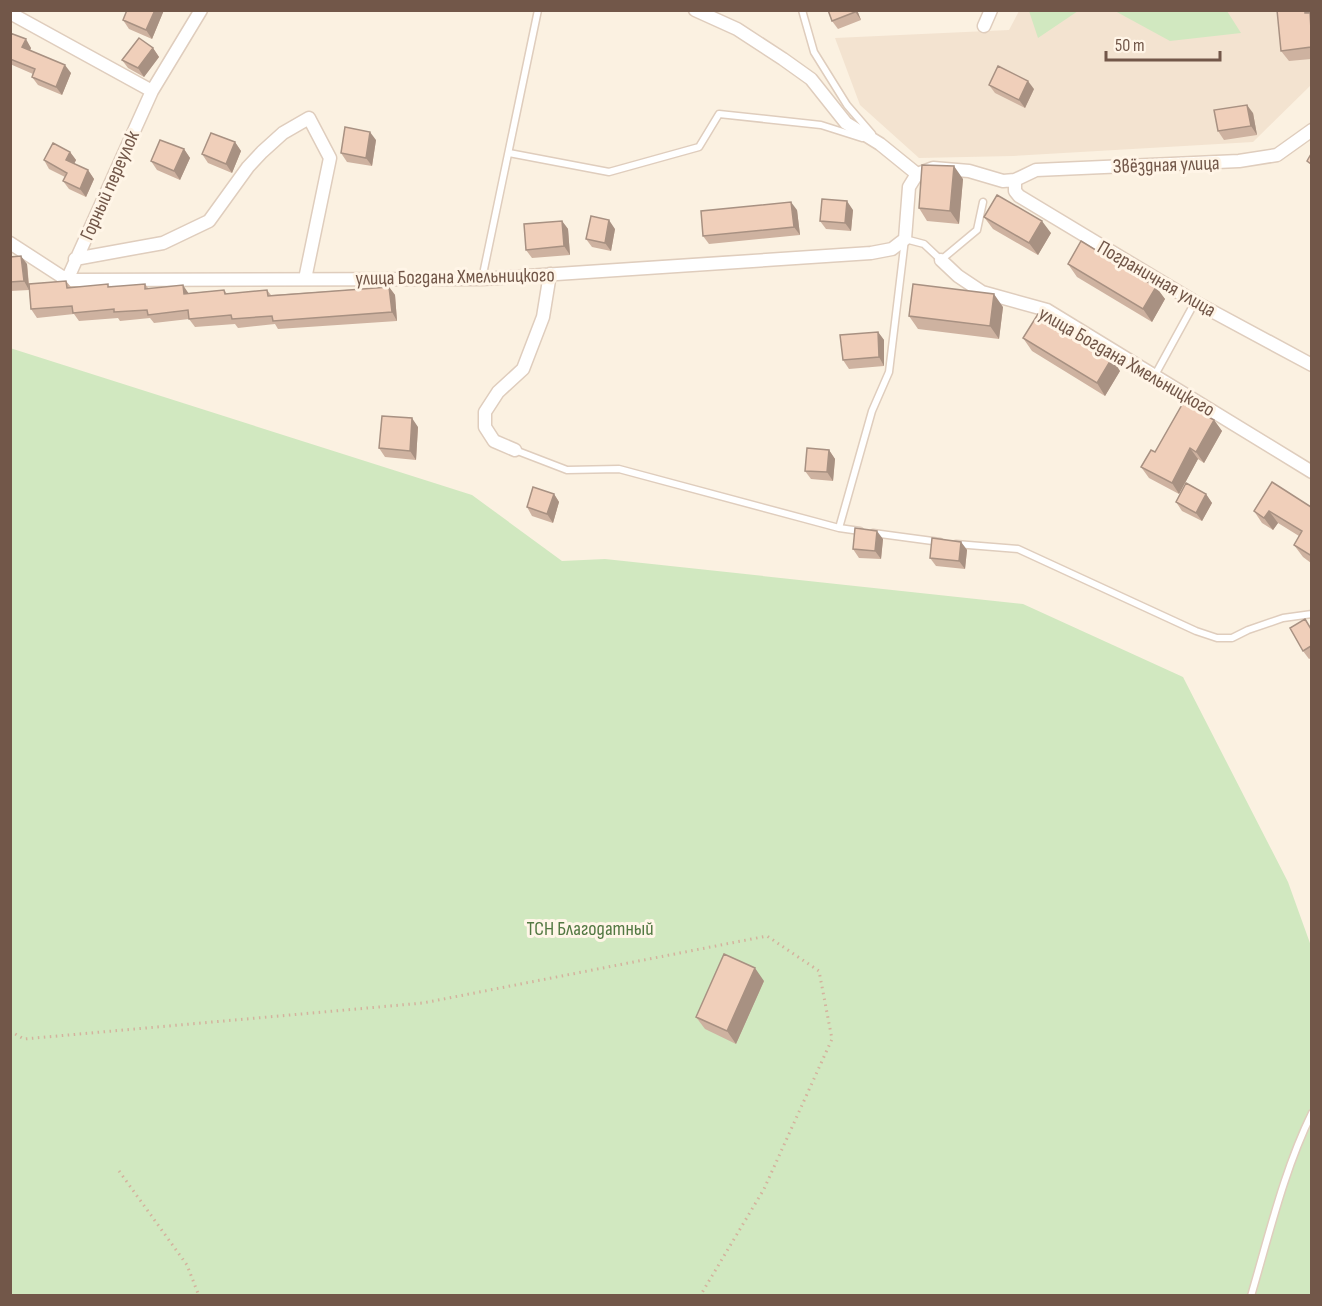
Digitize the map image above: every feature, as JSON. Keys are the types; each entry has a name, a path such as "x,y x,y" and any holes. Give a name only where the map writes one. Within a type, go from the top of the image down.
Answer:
{"street":[{"name":"Горный переулок","path":"67,280 152,91 201,10"},
{"path":"695,10 737,29 811,79 846,123 880,144 917,174"},
{"path":"984,26 991,10"},
{"path":"10,13 152,91"},
{"path":"75,259 163,243 209,221 248,167 262,152 283,133 309,118 330,158 305,279"},
{"name":"Звёздная улица","path":"1015,180 1036,170 1239,161 1277,155 1311,130"},
{"path":"905,239 909,188 917,174 933,168 969,171 1003,181 1015,180"},
{"name":"Пограничная улица","path":"1015,180 1015,191 1019,196 1195,302 1311,365"},
{"name":"улица Богдана Хмельницкого","path":"67,280 482,279 871,253 892,249 905,239"},
{"path":"10,243 67,280"},
{"name":"улица Богдана Хмельницкого","path":"941,260 958,276 982,292 1047,310 1311,472"},
{"path":"515,450 494,441 485,427 485,412 498,392 523,369 543,317 550,274"}],"lane":[{"path":"482,279 538,10"},
{"path":"802,10 814,52 847,105 880,144"},
{"path":"508,153 609,172 699,147 719,114 821,125 880,144"},
{"path":"839,528 872,411 889,372 905,239 924,244 941,260 977,230 983,202"},
{"path":"1155,375 1195,302"},
{"path":"515,450 567,470 619,469 839,528 934,542 1018,549 1196,631 1217,638 1232,638 1283,618 1311,614"},
{"path":"1251,1296 1287,1176 1311,1113"}],"path":[{"path":"10,1031 24,1039 423,1003 767,936 819,971 832,1039 764,1189 700,1296"},
{"path":"119,1171 187,1265 199,1296"}],"shaded area":[{"path":"1019,11 1311,11 1311,85 1253,142 1013,156 919,158 860,105 835,38 1009,30"}],"green space":[{"path":"1029,10 1078,11 1038,38"},
{"path":"1115,11 1227,11 1241,33 1170,41"},
{"name":"ТСН Благодатный","path":"10,348 472,495 562,561 605,559 1023,604 1183,677 1288,882 1311,946 1311,1295 11,1295"}],"building":[{"path":"127,10 155,10 146,30 123,20"},
{"path":"828,10 854,10 855,12 832,21"},
{"path":"1277,10 1305,10 1305,13 1310,13 1311,47 1281,51"},
{"path":"10,33 26,39 22,47 65,65 56,87 32,77 35,69 10,59"},
{"path":"139,38 153,48 138,68 122,60"},
{"path":"998,66 1028,81 1019,100 989,85"},
{"path":"1247,105 1251,126 1218,131 1214,110"},
{"path":"345,127 370,132 366,158 341,153"},
{"path":"211,133 235,142 226,164 202,154"},
{"path":"160,140 184,149 174,171 151,161"},
{"path":"53,143 70,152 66,160 88,170 80,189 63,181 67,173 44,160"},
{"path":"922,165 954,166 950,211 919,208"},
{"path":"997,195 1042,221 1029,243 984,217"},
{"path":"822,199 847,201 845,223 820,221"},
{"path":"791,202 794,227 703,236 701,211"},
{"path":"591,216 609,220 605,243 586,239"},
{"path":"562,221 564,246 526,250 524,224"},
{"path":"1081,241 1156,287 1143,309 1068,264"},
{"path":"21,256 24,281 10,282 10,257"},
{"path":"66,281 67,288 108,284 108,287 145,284 145,289 183,285 184,294 224,290 225,294 267,290 268,296 389,287 392,312 273,321 272,316 232,319 231,315 189,319 188,310 148,315 147,310 114,312 114,309 73,313 72,306 31,309 29,284"},
{"path":"913,284 994,294 990,326 909,316"},
{"path":"1038,314 1112,358 1097,383 1023,338"},
{"path":"878,332 879,357 843,360 840,335"},
{"path":"1183,403 1214,420 1196,452 1190,448 1172,483 1141,467 1151,450 1155,452"},
{"path":"382,416 412,418 410,451 379,448"},
{"path":"807,448 829,450 827,472 805,471"},
{"path":"1272,482 1311,507 1310,555 1294,545 1302,531 1269,511 1264,518 1254,511"},
{"path":"1186,483 1206,494 1196,513 1176,502"},
{"path":"533,487 554,494 547,514 527,507"},
{"path":"855,528 877,531 875,551 853,549"},
{"path":"932,538 961,542 959,561 930,558"},
{"path":"1305,619 1311,629 1311,646 1303,651 1290,628"},
{"path":"724,954 755,968 727,1031 696,1017"}]}
